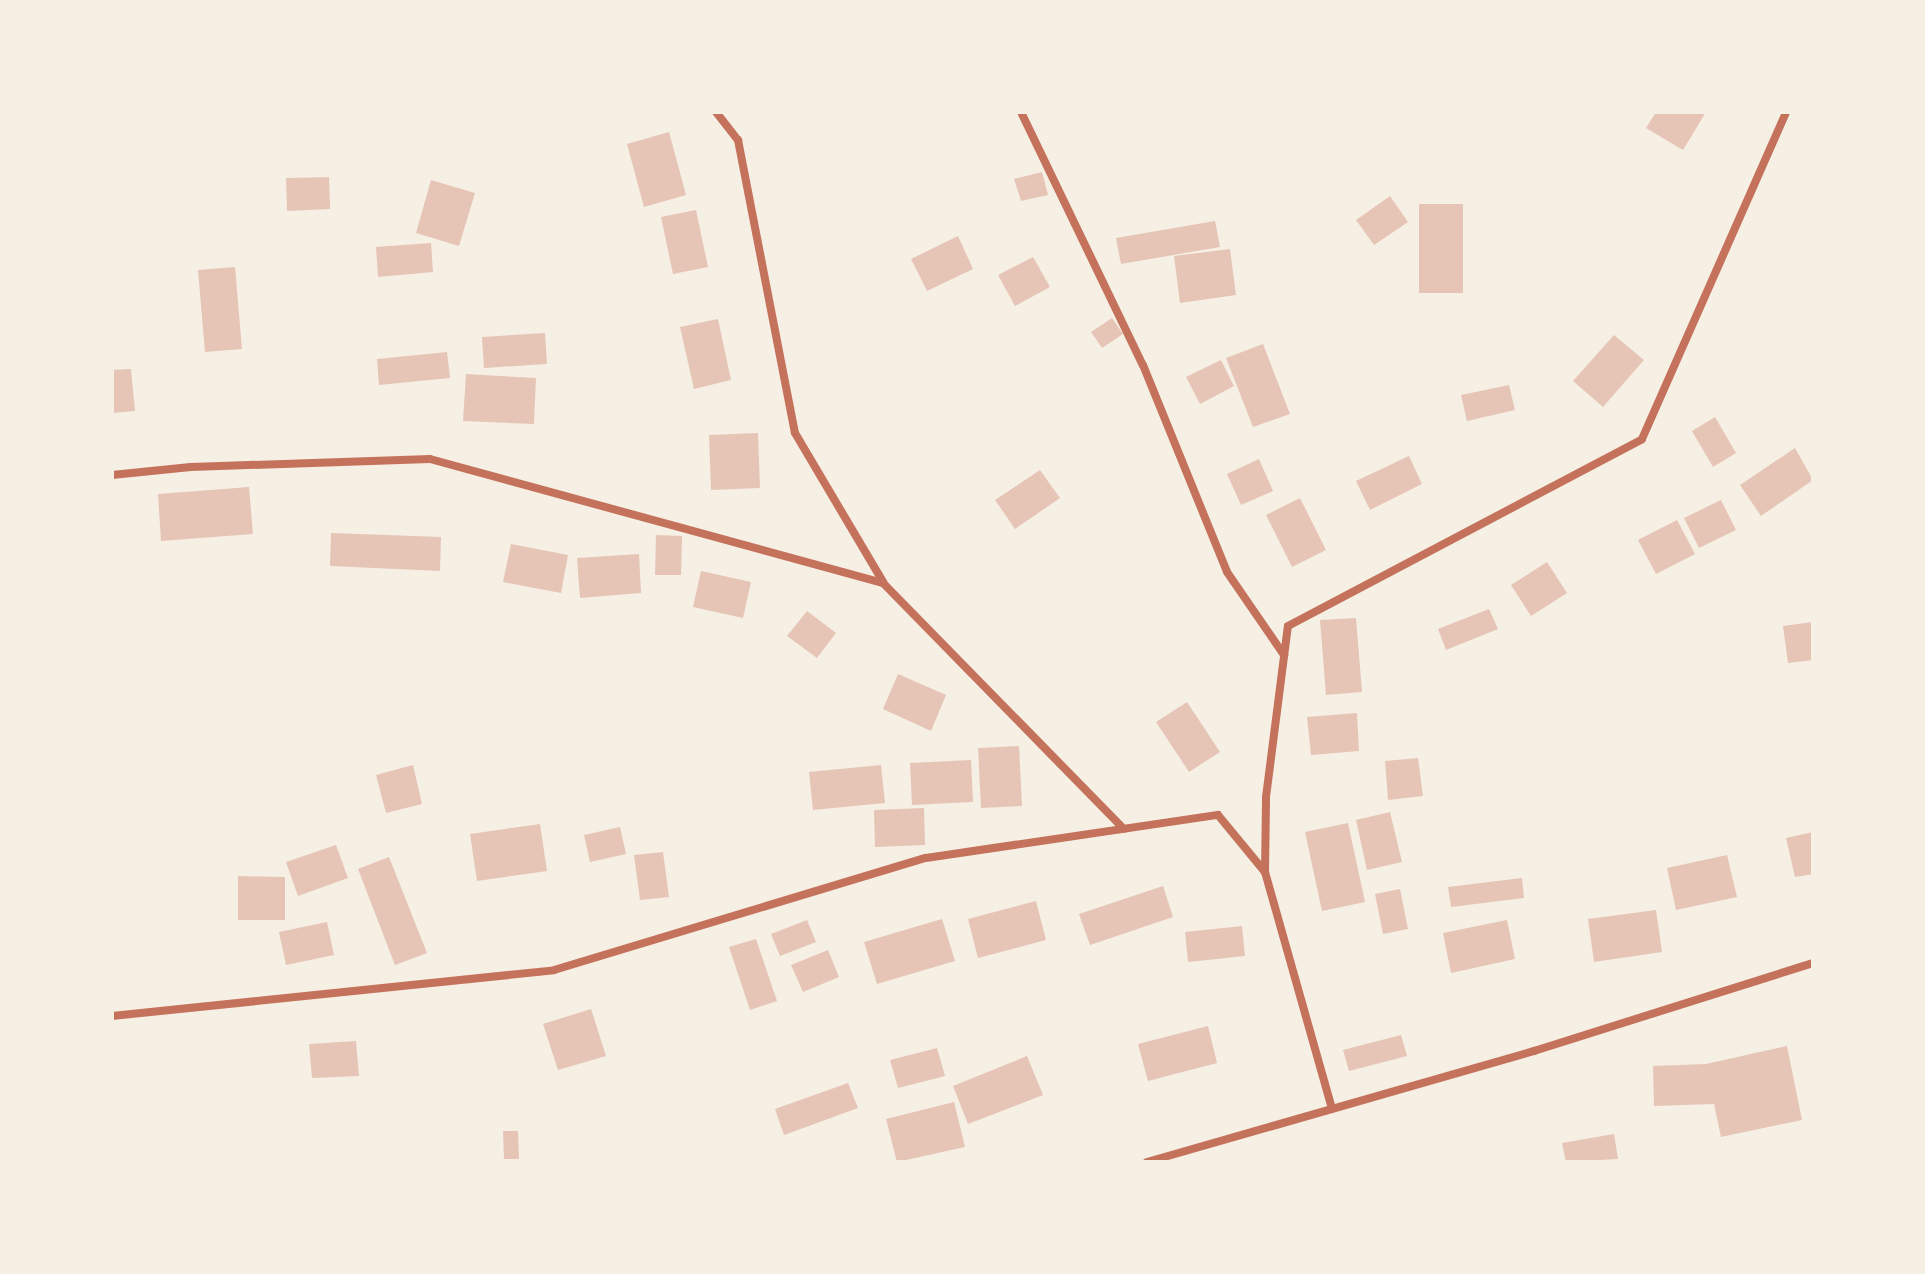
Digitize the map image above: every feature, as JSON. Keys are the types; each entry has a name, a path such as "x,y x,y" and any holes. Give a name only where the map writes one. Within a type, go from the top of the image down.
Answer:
{"street":[{"path":"716,112 738,140 795,433 883,583 1124,829"},
{"path":"1021,112 1143,365 1227,572 1285,655"},
{"path":"1332,1109 1265,872 1266,797 1288,626 1642,439 1786,112"},
{"path":"112,475 191,467 430,459 883,583"},
{"path":"112,1016 554,970 926,858 1218,815 1265,872"},
{"path":"1147,1162 1813,963"}],"building":[{"path":"1656,112 1706,112 1683,150 1646,128"},
{"path":"669,132 686,195 644,207 627,144"},
{"path":"1042,172 1048,195 1021,201 1014,179"},
{"path":"329,177 330,209 287,211 286,178"},
{"path":"431,180 475,193 459,246 416,233"},
{"path":"1390,196 1408,222 1374,245 1356,220"},
{"path":"1419,204 1463,204 1463,293 1419,293"},
{"path":"696,210 708,267 673,274 661,217"},
{"path":"1215,221 1220,247 1121,264 1116,238"},
{"path":"958,236 973,269 927,291 911,259"},
{"path":"431,243 433,272 378,277 376,247"},
{"path":"1230,249 1236,295 1180,303 1174,256"},
{"path":"1033,257 1050,287 1015,306 998,275"},
{"path":"235,267 242,349 205,352 198,270"},
{"path":"1112,318 1123,334 1102,348 1091,332"},
{"path":"718,319 731,380 694,389 680,327"},
{"path":"545,333 547,364 484,368 482,337"},
{"path":"1614,335 1644,360 1603,407 1573,381"},
{"path":"1263,344 1290,414 1253,427 1226,358"},
{"path":"447,352 450,378 379,385 377,359"},
{"path":"1221,360 1234,386 1200,404 1186,377"},
{"path":"131,369 135,411 112,413 112,370"},
{"path":"466,374 536,378 534,424 463,421"},
{"path":"1509,385 1515,410 1467,421 1461,395"},
{"path":"1715,417 1736,453 1713,467 1692,431"},
{"path":"758,433 760,488 711,490 709,435"},
{"path":"1795,448 1813,480 1761,516 1740,485"},
{"path":"1409,456 1422,484 1370,510 1356,481"},
{"path":"1259,459 1273,491 1241,505 1227,474"},
{"path":"1040,470 1060,498 1015,529 995,500"},
{"path":"249,487 253,534 161,541 158,494"},
{"path":"1300,498 1326,550 1292,567 1266,515"},
{"path":"1721,500 1736,530 1699,548 1684,518"},
{"path":"1677,520 1695,554 1656,574 1638,540"},
{"path":"331,533 441,537 440,571 330,566"},
{"path":"656,535 682,536 681,575 655,575"},
{"path":"511,544 568,555 561,593 503,582"},
{"path":"639,554 641,593 580,598 577,558"},
{"path":"1547,562 1567,593 1531,616 1511,585"},
{"path":"701,571 751,582 743,618 693,607"},
{"path":"1489,609 1498,629 1446,650 1438,629"},
{"path":"807,611 836,633 817,658 787,636"},
{"path":"1356,618 1362,692 1326,695 1320,620"},
{"path":"1813,622 1813,660 1788,663 1783,626"},
{"path":"898,674 946,695 931,731 883,709"},
{"path":"1187,702 1220,752 1189,772 1156,722"},
{"path":"1357,713 1359,751 1311,755 1307,717"},
{"path":"1019,746 1022,806 981,808 978,748"},
{"path":"1418,758 1423,796 1388,800 1385,761"},
{"path":"971,760 973,802 912,805 910,763"},
{"path":"413,765 422,804 386,813 376,775"},
{"path":"881,765 885,803 813,810 809,772"},
{"path":"924,808 925,845 875,847 874,810"},
{"path":"1390,812 1402,862 1367,870 1356,820"},
{"path":"1348,823 1365,902 1322,911 1305,832"},
{"path":"540,824 547,871 477,881 470,834"},
{"path":"620,827 626,854 590,862 584,835"},
{"path":"1813,832 1813,874 1795,877 1786,838"},
{"path":"336,845 348,878 298,896 286,862"},
{"path":"663,852 669,897 640,900 634,855"},
{"path":"1727,855 1737,897 1676,910 1667,868"},
{"path":"389,857 427,953 395,965 358,869"},
{"path":"238,876 285,877 285,920 238,920"},
{"path":"1522,878 1524,898 1451,907 1448,887"},
{"path":"1163,886 1173,917 1090,945 1079,914"},
{"path":"1400,889 1408,929 1383,934 1375,894"},
{"path":"1036,901 1046,940 978,958 968,919"},
{"path":"1656,910 1662,952 1594,962 1588,919"},
{"path":"942,919 955,961 877,984 864,942"},
{"path":"807,920 816,942 780,956 771,934"},
{"path":"1507,920 1515,959 1451,973 1443,933"},
{"path":"327,922 334,955 286,965 279,932"},
{"path":"1242,926 1245,956 1188,962 1185,932"},
{"path":"756,939 777,1001 750,1010 729,947"},
{"path":"828,950 839,977 803,992 791,965"},
{"path":"591,1009 606,1056 558,1070 543,1024"},
{"path":"1208,1026 1217,1063 1148,1081 1138,1044"},
{"path":"1401,1035 1407,1056 1349,1071 1343,1050"},
{"path":"356,1041 359,1076 312,1078 309,1044"},
{"path":"1787,1046 1802,1120 1721,1137 1714,1104 1654,1106 1653,1066 1706,1064"},
{"path":"937,1048 945,1076 898,1088 890,1060"},
{"path":"1027,1056 1043,1095 968,1124 953,1086"},
{"path":"848,1083 858,1108 784,1135 775,1109"},
{"path":"954,1102 965,1147 897,1162 886,1119"},
{"path":"503,1131 518,1131 519,1159 504,1159"},
{"path":"1614,1134 1618,1159 1566,1162 1562,1143"}]}
